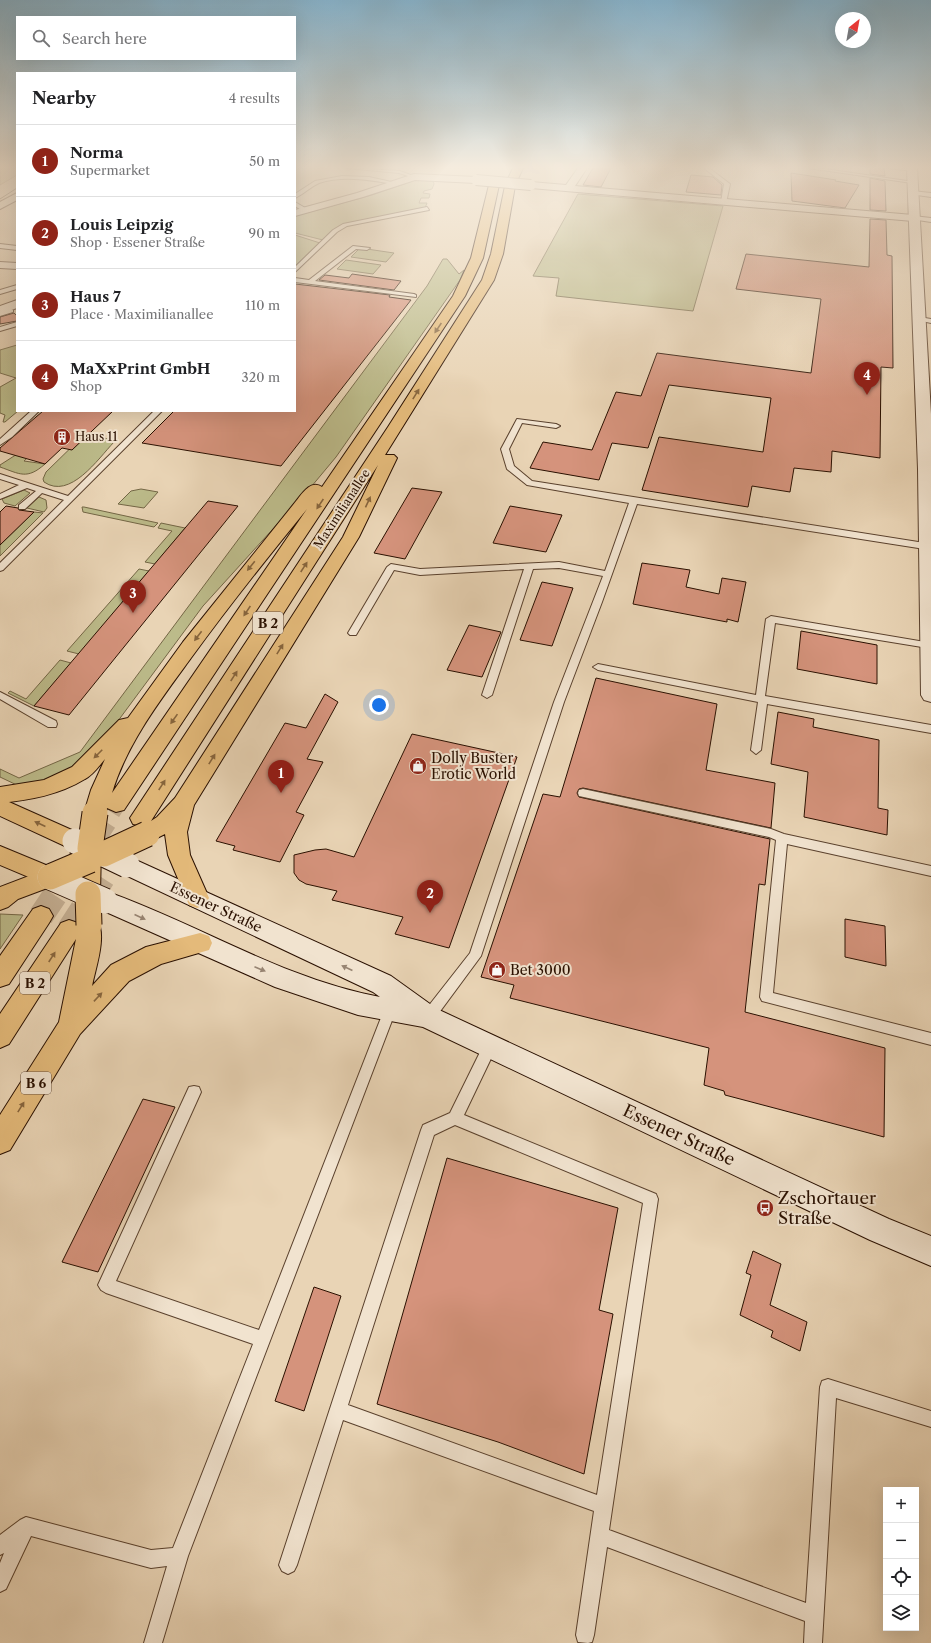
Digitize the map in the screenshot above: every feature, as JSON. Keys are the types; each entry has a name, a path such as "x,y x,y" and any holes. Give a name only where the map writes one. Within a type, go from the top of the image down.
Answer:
{"main road":[{"name":"B 2","path":"358,448 459,296 477,258 480,245"},
{"name":"Maximilianallee","path":"144,826 488,280 498,254 500,245"},
{"path":"0,900 10,892 50,877 90,851 144,826 165,823 183,804 351,537 397,443 395,427"},
{"name":"Maximilianallee","path":"116,804 358,448"},
{"path":"0,795 26,792 49,787 79,773 145,706 264,549 335,464 358,448"},
{"path":"96,898 90,851 94,813 107,774 145,706"},
{"path":"183,804 176,832 179,855 197,898"},
{"name":"Essener Straße","path":"0,806 90,851"},
{"name":"Essener Straße","path":"0,855 50,877"},
{"name":"B 6","path":"0,1140 71,1026 88,944 79,927 96,898"},
{"name":"B 2","path":"0,976 41,916"},
{"name":"B 2","path":"0,1036 79,927"},
{"path":"71,1026 120,973 155,955 200,943"}],"street":[{"path":"916,245 925,320 929,470 928,645 931,696"},
{"path":"0,258 16,259"},
{"path":"0,265 16,266"},
{"name":"Essener Straße","path":"90,851 127,865 382,984 428,1017 874,1227 931,1252"},
{"name":"Essener Straße","path":"50,877 292,982 358,1004 428,1017"}],"lane":[{"path":"296,269 322,245"},
{"path":"0,246 16,248"},
{"path":"310,282 355,247 367,248"},
{"path":"296,280 414,296"},
{"path":"0,292 16,287"},
{"path":"0,329 16,324"},
{"path":"0,443 10,436 34,412"},
{"path":"0,568 68,499 125,446 157,412"},
{"path":"556,426 520,421 505,449 510,467 530,483 634,501 929,546"},
{"path":"0,476 68,499"},
{"path":"0,496 26,485"},
{"path":"22,507 41,490"},
{"path":"428,1017 475,956 559,702 634,501"},
{"path":"352,633 391,567 420,572 559,566 608,574"},
{"path":"487,696 529,567"},
{"path":"756,750 771,619 928,645"},
{"path":"598,667 762,699 931,729"},
{"path":"0,695 52,724"},
{"path":"583,793 771,833 782,838 931,871"},
{"path":"782,838 766,997 931,1039"},
{"path":"153,1643 179,1556 390,1010"},
{"path":"288,1565 428,1130 455,1118 490,1046"},
{"path":"194,1092 106,1285 263,1339"},
{"path":"455,1118 651,1199 585,1635"},
{"path":"813,1643 828,1387 931,1419"},
{"path":"338,1410 604,1506"},
{"path":"26,1526 151,1559 179,1556"},
{"path":"0,1546 26,1526"},
{"path":"0,1584 26,1526"},
{"path":"599,1535 815,1616"}],"shaded area":[{"path":"296,245 318,245 296,266"},
{"path":"550,245 712,245 693,311 556,296 559,278 533,276"},
{"path":"360,248 394,253 386,262 351,257"},
{"path":"443,259 447,259 459,274 464,270 460,280 336,457 311,487 203,606 95,752 61,777 21,787 0,777 0,769 19,778 80,752 427,286"},
{"path":"346,260 381,265 373,274 337,269"},
{"path":"16,345 16,378 0,373 0,350"},
{"path":"16,378 17,412 5,422 3,422 5,415 0,413 0,387"},
{"path":"88,431 114,442 92,467 73,482 64,486 54,486 44,482 43,479 46,472"},
{"path":"25,449 37,449 24,461 45,464 39,469 28,474 18,473 0,467 0,465"},
{"path":"141,489 158,492 144,508 118,504 131,491"},
{"path":"24,490 30,493 15,506 4,503 2,499"},
{"path":"39,497 46,500 47,508 44,512 27,508"},
{"path":"82,507 158,523 154,527 83,512"},
{"path":"34,512 43,513 0,556 0,545"},
{"path":"161,523 185,528 155,564 145,562 172,531 158,528"},
{"path":"139,569 149,571 79,654 67,651"},
{"path":"60,660 71,663 34,706 8,693 10,691 26,699"},
{"path":"0,914 23,915 0,949"}],"building":[{"path":"869,245 887,245 887,255 892,256 893,368 881,367 880,458 832,451 831,472 794,468 790,492 752,486 748,507 642,490 659,437 763,452 771,398 669,385 648,448 612,443 599,480 530,468 543,442 592,450 616,392 641,396 657,353 811,373 821,299 736,289 746,254 869,267"},
{"path":"352,274 401,281 394,290 319,280 325,275 349,278"},
{"path":"296,284 390,295 389,297 411,300 281,466 142,443 173,412 296,412"},
{"path":"14,313 16,315 16,321 0,324 0,317"},
{"path":"42,412 112,412 72,450 62,448 45,464 0,451 0,448"},
{"path":"412,488 442,492 405,559 374,553"},
{"path":"208,501 238,506 69,715 34,706"},
{"path":"6,506 34,512 0,545 0,512"},
{"path":"510,506 562,515 546,552 493,543"},
{"path":"642,563 690,570 686,587 719,594 722,578 746,582 738,622 727,619 727,622 633,604"},
{"path":"542,582 573,588 552,646 520,640"},
{"path":"469,625 501,632 482,677 447,670"},
{"path":"801,631 877,645 877,684 797,669"},
{"path":"596,678 717,704 706,770 775,783 771,828 583,788 579,789 577,793 579,797 770,839 765,885 759,884 745,1012 885,1048 884,1137 725,1095 724,1091 704,1085 709,1048 510,998 514,985 481,977 543,794 560,797"},
{"path":"325,694 338,702 307,759 323,762 296,812 304,815 280,862 233,850 235,846 216,841 285,723 306,728"},
{"path":"778,712 814,719 813,727 879,740 878,808 888,810 887,835 804,817 808,772 771,764"},
{"path":"412,734 517,757 449,948 395,934 403,917 332,900 337,891 306,884 299,880 294,873 294,855 326,849 354,857"},
{"path":"845,919 885,926 886,966 845,957"},
{"path":"143,1099 175,1107 98,1272 62,1262"},
{"path":"447,1158 618,1208 599,1310 613,1314 584,1474 498,1442 377,1404"},
{"path":"753,1251 781,1264 770,1305 807,1322 800,1351 771,1337 773,1331 740,1315 751,1275 746,1273"},
{"path":"314,1287 341,1296 304,1411 275,1401"}],"tunnel":[{"path":"111,812 116,804"},
{"path":"91,842 111,811"},
{"path":"69,930 124,845"},
{"path":"41,916 73,868"}],"place":[{"name":"MaXxPrint GmbH","path":"867,395"},
{"name":"Haus 11","path":"62,437"},
{"name":"Haus 7","path":"133,613"},
{"name":"Dolly Buster Erotic World","path":"418,766"},
{"name":"Norma","path":"281,793"},
{"name":"Louis Leipzig","path":"430,913"},
{"name":"Bet 3000","path":"497,970"},
{"name":"Zschortauer Straße","path":"765,1208"}]}
